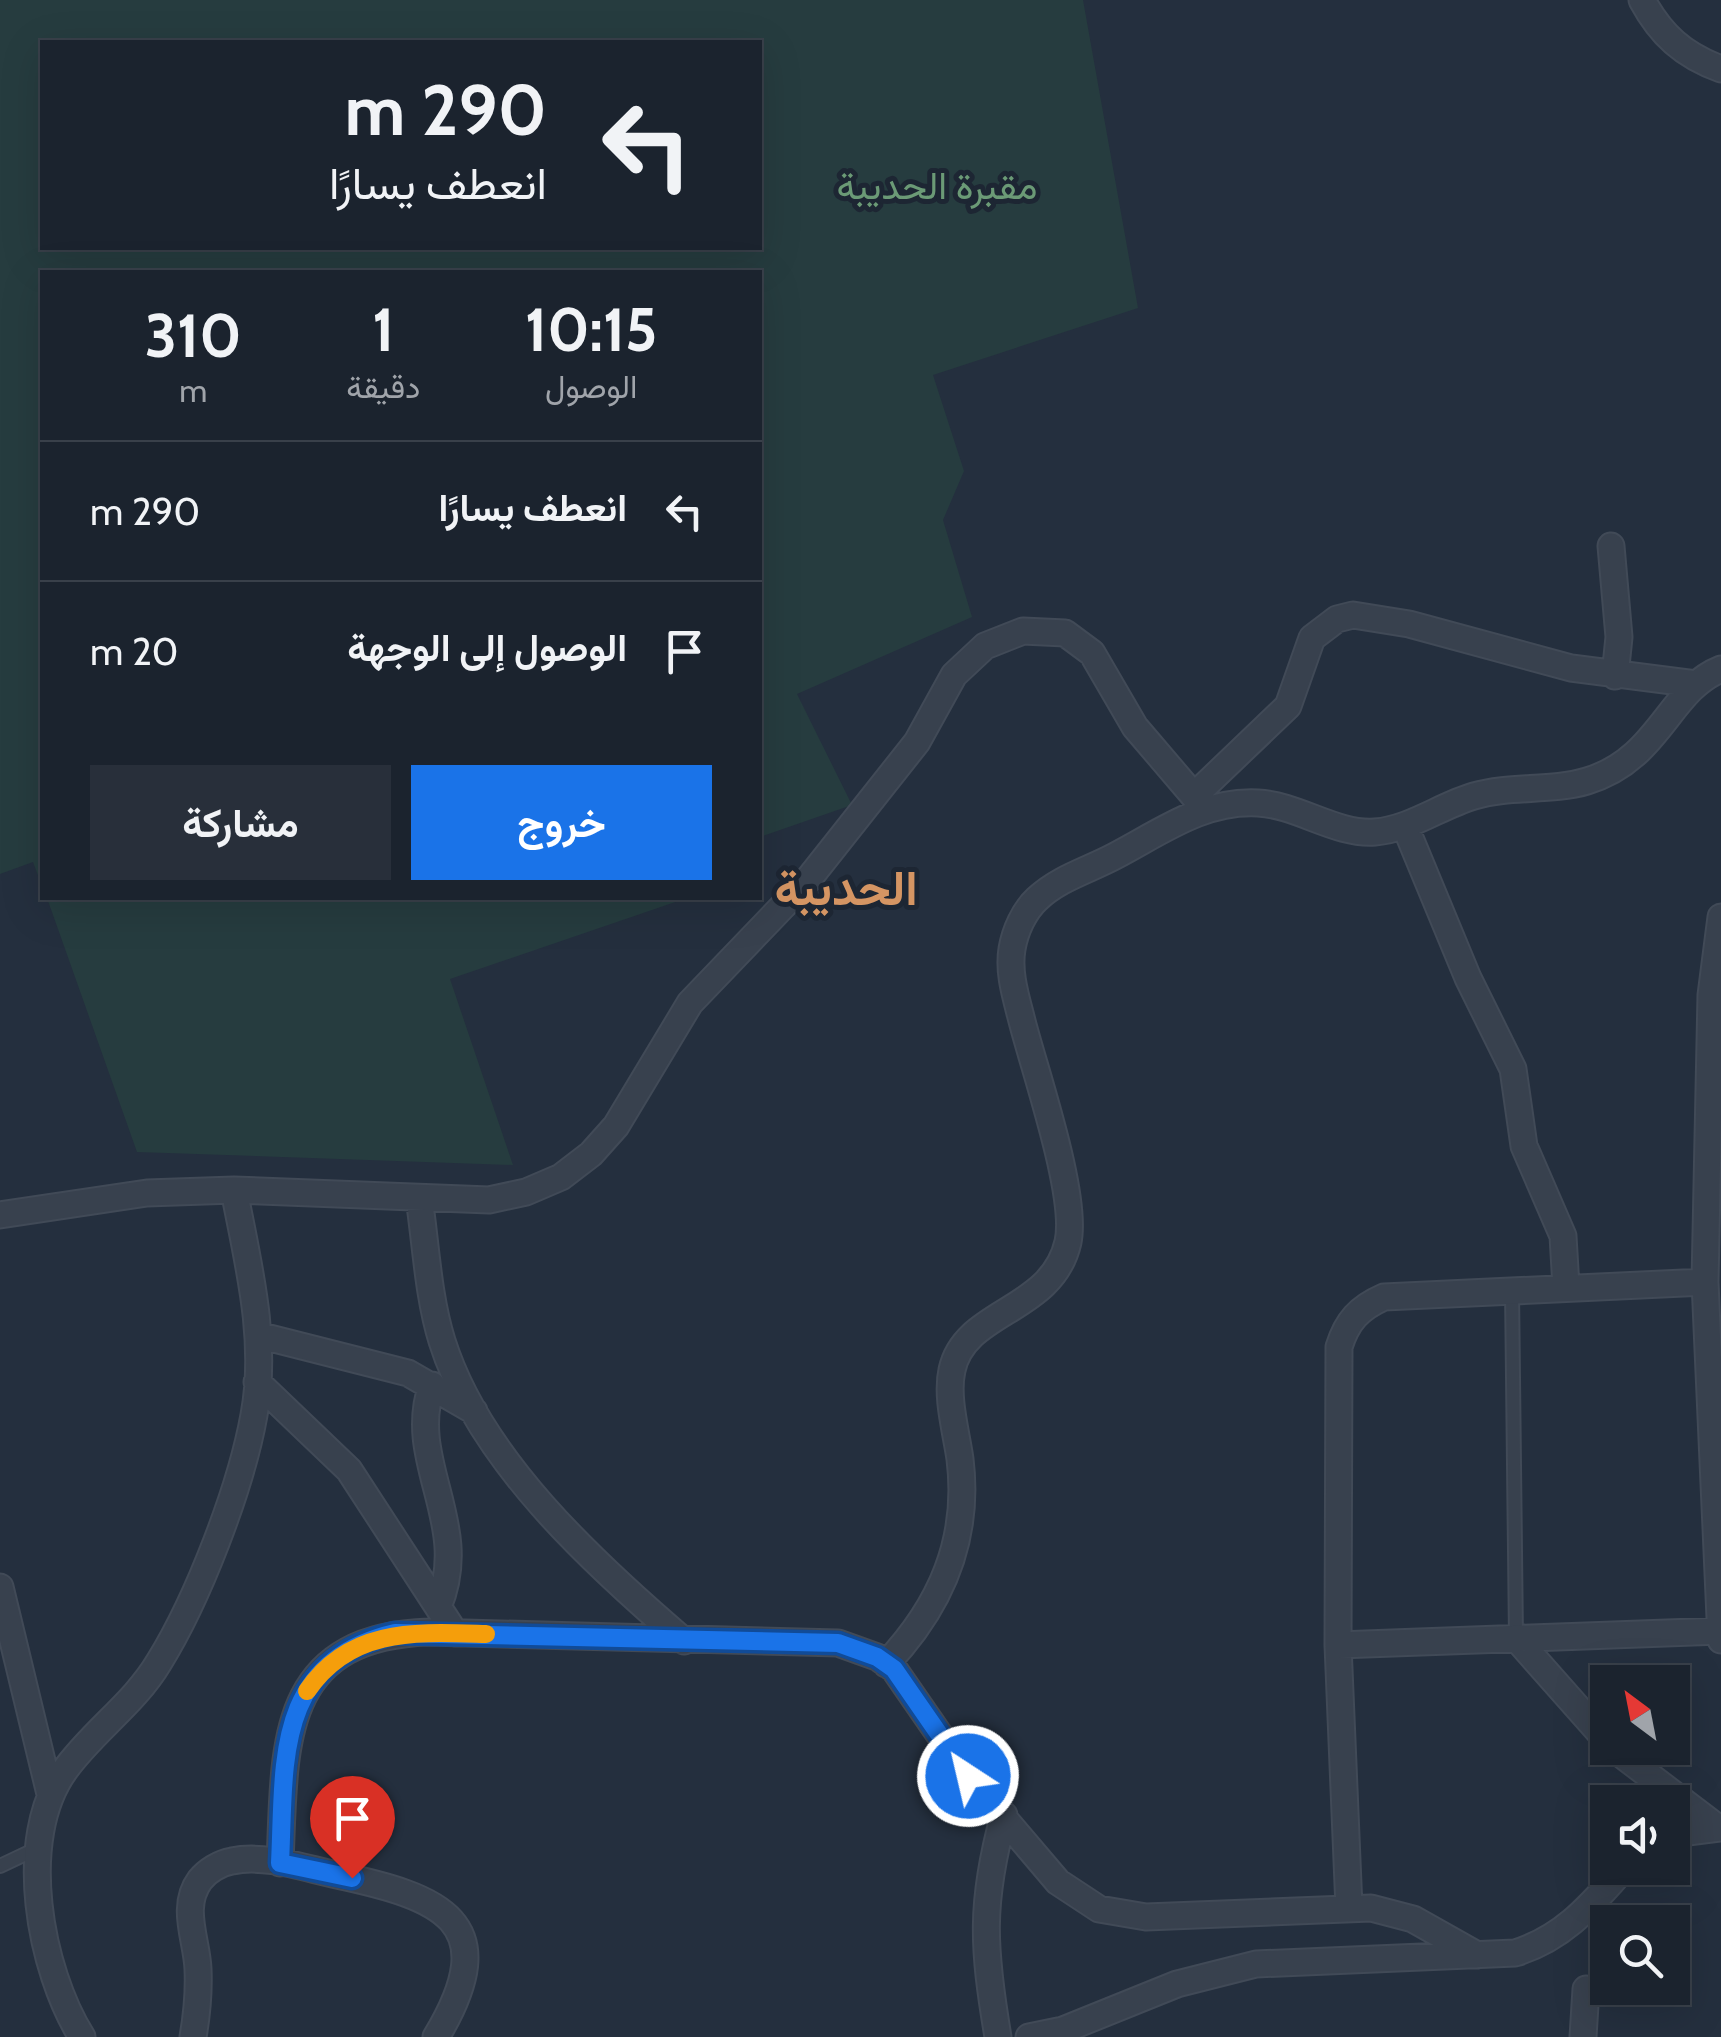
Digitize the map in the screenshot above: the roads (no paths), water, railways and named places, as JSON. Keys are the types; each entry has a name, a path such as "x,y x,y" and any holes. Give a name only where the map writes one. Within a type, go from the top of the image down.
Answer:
{"street":[{"path":"1642,0 1656,26 1674,44 1696,60 1721,69"},
{"path":"1610,546 1619,636 1615,676"},
{"path":"886,1664 931,1611 962,1521 963,1483 950,1383 957,1354 976,1331 1042,1289 1061,1262 1068,1241 1066,1196 1010,972 1020,924 1052,886 1199,803 1288,706 1312,638 1338,619 1353,615 1409,624 1460,642 1615,676 1696,684"},
{"path":"0,1215 147,1193 234,1190 489,1200 526,1192 561,1177 592,1154 616,1126 690,1004 807,881 916,742 954,675 985,646 1023,630 1065,633 1092,653 1136,727 1199,803"},
{"path":"1199,803 1278,804 1370,832 1405,826 1474,796 1586,782 1610,772 1649,744 1696,684 1721,669"},
{"path":"1405,826 1468,978 1513,1069 1524,1146 1564,1236 1566,1287"},
{"path":"1721,917 1711,996 1706,1282 1714,1351 1721,1640"},
{"path":"82,2037 60,1991 40,1911 36,1849 50,1794 82,1748 144,1686 171,1642 245,1454 258,1382 258,1335 234,1190"},
{"path":"419,1198 441,1338 478,1414 538,1503 684,1641"},
{"path":"1348,1908 1338,1644 1339,1347 1344,1330 1354,1315 1384,1297 1706,1282"},
{"path":"258,1335 372,1362 432,1384 478,1414"},
{"path":"258,1382 350,1470 455,1633"},
{"path":"432,1384 422,1423 442,1493 449,1558 448,1582 438,1607"},
{"path":"0,1587 50,1794"},
{"path":"1338,1644 1720,1631"},
{"path":"280,1863 284,1750 292,1716 309,1686 333,1661 362,1643 395,1633 838,1643 886,1664 908,1684 968,1776 1058,1882 1077,1898 1110,1912 1146,1916 1348,1908 1413,1919 1477,1955"},
{"path":"1516,1638 1590,1722"},
{"path":"1636,1765 1719,1828"},
{"path":"998,2037 983,1920 990,1865 1004,1816"},
{"path":"1690,1832 1719,1828"},
{"path":"193,2037 199,2002 190,1912 192,1895 200,1880 229,1861 280,1863 412,1892 434,1902 452,1920 462,1942 464,1966 436,2037"},
{"path":"1028,2037 1062,2030 1143,1996 1240,1967 1286,1960 1515,1953 1543,1945 1594,1904 1610,1885"},
{"path":"1583,2037 1586,1989"}],"lane":[{"path":"1512,1289 1516,1638"},
{"path":"0,1866 36,1849"}],"district":[{"name":"الحديبة","path":"846,888"}],"park label":[{"name":"مقبرة الحديبة","path":"937,186"}]}
